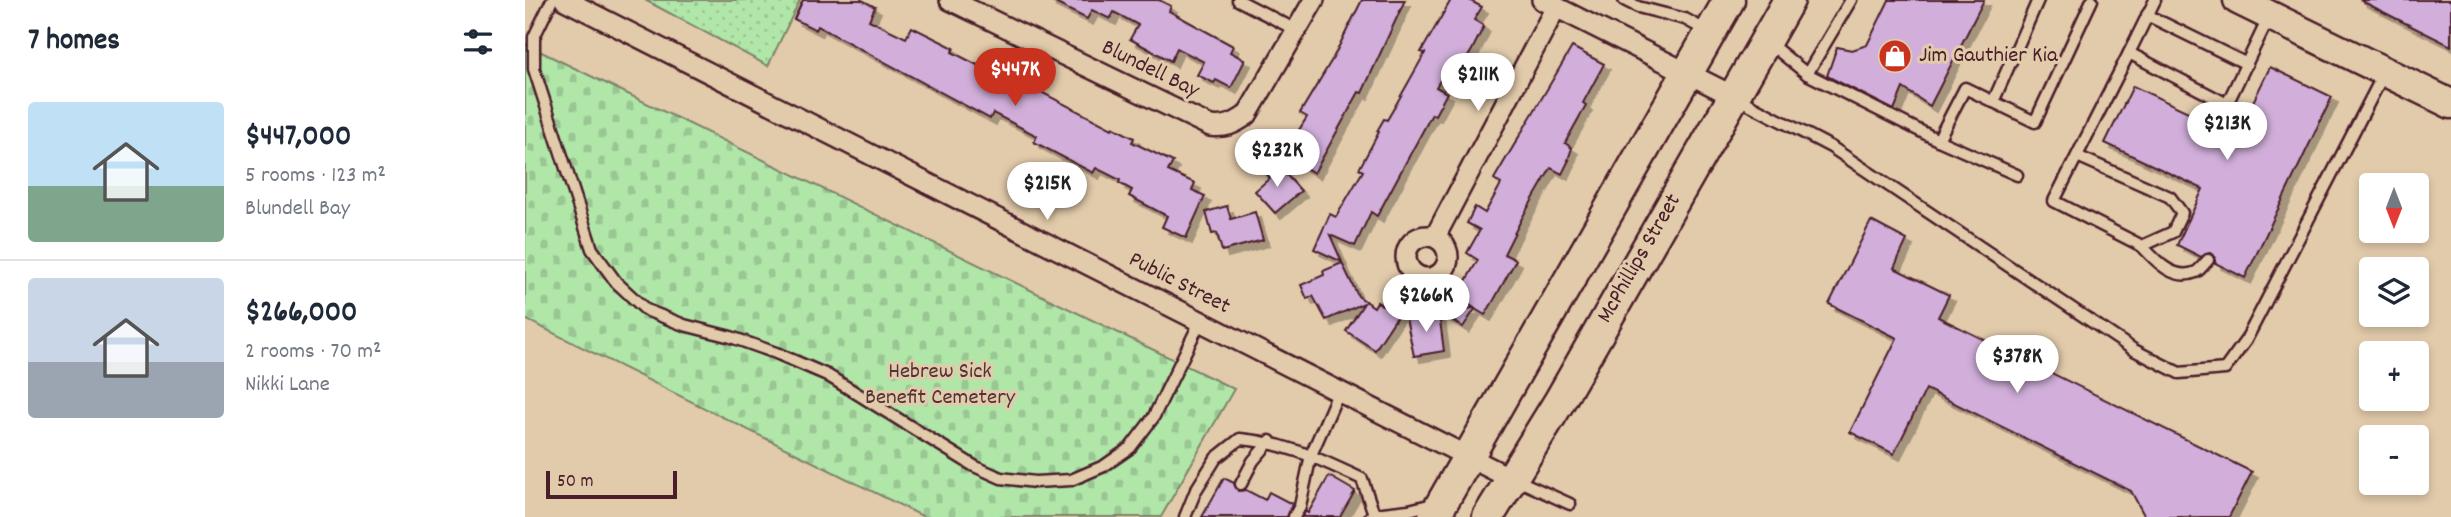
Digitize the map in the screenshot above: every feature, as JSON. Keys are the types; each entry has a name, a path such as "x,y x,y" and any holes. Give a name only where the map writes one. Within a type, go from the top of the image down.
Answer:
{"main road":[{"path":"1439,509 1729,0"},
{"name":"McPhillips Street","path":"1488,517 1559,402 1789,0"}],"street":[{"name":"Public Street","path":"565,0 1510,478"},
{"name":"Blundell Bay","path":"950,0 1210,127 1233,125 1247,115 1314,0"},
{"path":"2238,0 2451,104"},
{"path":"1435,237 1549,3 1734,96"}],"lane":[{"path":"552,0 534,37 534,69 592,249 616,282 646,310 684,325 731,337 776,353 827,375 974,466 1001,478 1035,482 1070,480 1104,466 1130,448 1153,418 1200,322"},
{"path":"1238,0 1296,30"},
{"path":"1624,0 1638,7 1685,19 1711,33"},
{"path":"1807,74 1851,0"},
{"path":"1993,102 2038,0"},
{"path":"1938,140 1965,88 2035,122 2092,0"},
{"path":"2154,0 2054,201 2142,246 2160,265 2178,274 2196,272 2208,260"},
{"path":"2147,15 2247,64"},
{"path":"2129,53 2227,104 2270,16"},
{"path":"1766,41 1807,74 1938,140 2017,175"},
{"path":"1734,96 1831,147 2134,350 2179,373 2225,369 2246,340 2385,71"},
{"path":"2077,156 2170,197 2182,213 2173,232 2142,246"},
{"path":"1294,517 1300,506 1311,455 1339,391"},
{"path":"1185,517 1196,490 1216,458 1240,439 1270,441 1311,455 1362,479 1372,515 1439,509"},
{"path":"1241,484 1253,461 1270,441"},
{"path":"1510,478 1570,504"}],"green space":[{"path":"645,0 800,0 768,66"},
{"name":"Hebrew Sick Benefit Cemetery","path":"525,44 1234,389 1161,517 924,517 525,319"}],"building":[{"path":"803,0 862,0 875,7 869,20 906,38 912,27 954,48 952,52 991,72 993,67 1134,138 1132,142 1173,162 1168,171 1195,183 1192,190 1205,196 1186,238 1162,227 1167,216 1129,196 1132,190 1119,183 1120,180 1096,168 1093,173 1034,142 1037,136 993,113 990,119 818,26 816,30 794,19"},
{"path":"1049,0 1159,0 1171,6 1169,11 1233,46 1230,52 1245,60 1231,88 1216,80 1214,83 1197,75 1204,62 1177,48 1171,61 1130,39 1138,25 1114,12 1110,19 1092,10 1087,19"},
{"path":"1362,0 1405,0 1362,93 1359,92 1314,173 1284,154 1307,117 1300,113 1333,58"},
{"path":"1451,0 1469,0 1482,7 1474,20 1484,26 1472,50 1462,67 1451,61 1436,87 1447,93 1435,115 1432,114 1377,216 1371,212 1355,246 1330,235 1342,262 1314,249 1330,214 1336,217 1363,171 1359,169 1379,132 1377,131 1394,108 1425,53 1421,52"},
{"name":"Jim Gauthier Kia","path":"1889,0 1984,0 1930,106 1903,88 1894,110 1827,76 1837,47 1852,50 1867,45"},
{"path":"2360,0 2451,0 2451,46 2395,18"},
{"path":"1572,47 1604,64 1565,143 1572,148 1569,160 1562,174 1551,168 1522,218 1504,254 1516,260 1485,315 1475,309 1463,327 1441,313 1474,308 1457,296 1478,260 1467,253 1480,230 1467,223 1475,207 1485,213 1501,184 1494,179"},
{"path":"2270,67 2332,97 2245,278 2215,263 2215,257 2210,253 2201,257 2177,245 2203,189 2105,143 2133,86 2237,135"},
{"path":"1275,162 1301,191 1275,213 1255,191 1270,178 1265,172"},
{"path":"1227,206 1231,219 1255,212 1263,240 1222,251 1217,233 1212,234 1206,212"},
{"path":"1871,221 1907,240 1894,268 1949,295 1938,317 2252,472 2229,517 2145,517 2131,491 1926,389 1894,454 1850,432 1897,338 1829,304"},
{"path":"1342,263 1358,296 1374,307 1377,302 1398,315 1375,350 1346,331 1364,303 1326,320 1313,296 1307,299 1301,285"},
{"path":"1439,313 1444,351 1414,356 1406,318"},
{"path":"1329,476 1355,491 1340,517 1302,517 1306,511 1308,513"},
{"path":"1224,478 1234,483 1238,491 1246,490 1265,500 1269,492 1292,504 1287,517 1202,517"}],"place":[{"name":"Jim Gauthier Kia","path":"1895,56"}]}
